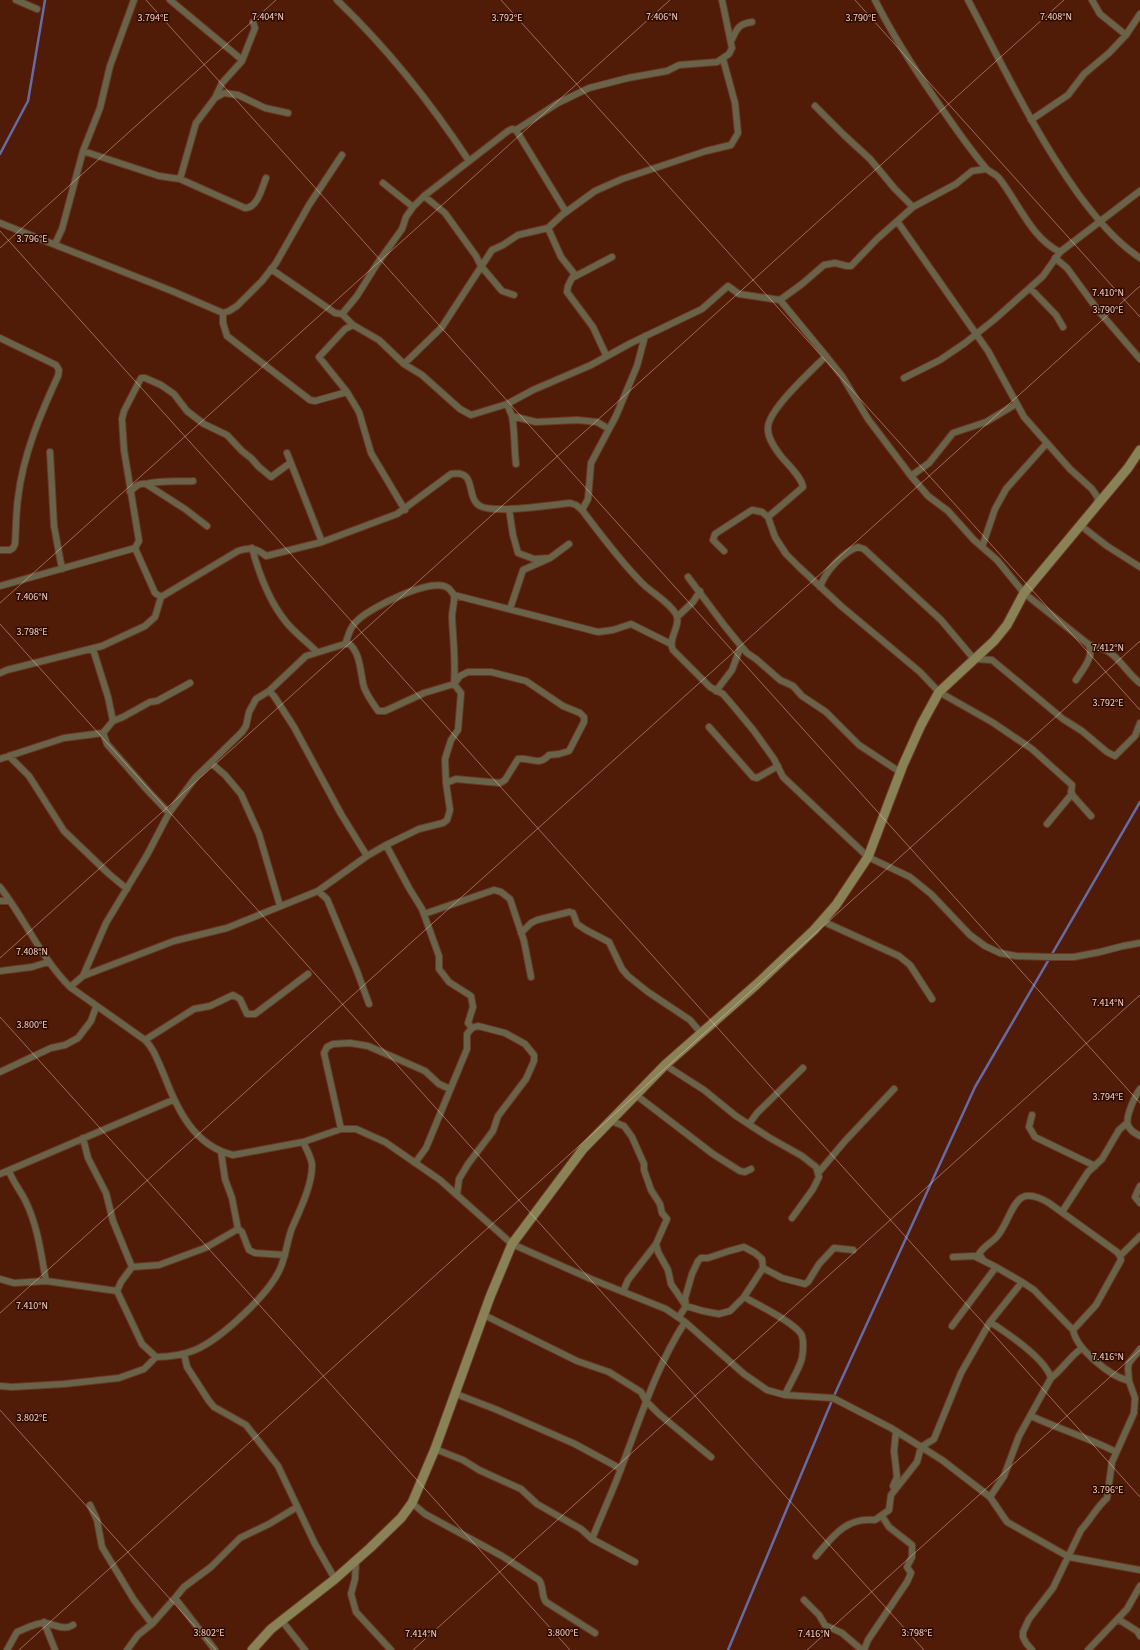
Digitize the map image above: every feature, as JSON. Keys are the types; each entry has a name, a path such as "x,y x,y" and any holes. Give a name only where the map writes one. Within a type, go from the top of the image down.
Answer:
{"street":[{"path":"16,0 37,9"},
{"path":"55,244 62,229 83,151 100,108 110,66 134,0"},
{"path":"170,0 241,59"},
{"path":"337,0 352,14 404,73 457,142 469,161"},
{"path":"342,314 357,296 377,264 402,229 406,218 413,207 424,196 508,131 512,129 516,130 558,103 589,88 628,78 667,71 679,65 717,62 723,59 729,54 732,48 722,0"},
{"path":"875,0 884,18 921,79 986,169 997,176 1014,202 1039,234 1052,248 1060,252"},
{"path":"968,0 1031,120 1063,173 1099,221 1124,247 1140,258"},
{"path":"1092,0 1100,14 1126,35"},
{"path":"1031,120 1063,100 1084,74 1109,53 1126,35 1140,14"},
{"path":"180,179 196,123 215,98 222,83 242,61 241,59 255,28 253,22"},
{"path":"731,41 742,24 752,22"},
{"path":"404,364 442,326 492,250 518,235 548,228 566,212 595,191 622,179 706,151 731,145 738,134 735,103 723,59"},
{"path":"215,98 224,93 238,95 265,108 288,113"},
{"path":"816,106 870,159 895,189 913,207"},
{"path":"516,130 566,212"},
{"path":"83,151 159,176 180,179 239,206 249,208 255,203 266,178"},
{"path":"0,223 172,291 223,313 236,306 262,281 342,155"},
{"path":"780,300 824,265 835,263 851,266 913,207 956,184 972,171 986,169"},
{"path":"383,183 413,207"},
{"path":"904,378 940,360 995,320 1043,276 1060,252 1140,191"},
{"path":"424,196 445,213 476,256 481,266 502,291 514,295"},
{"path":"897,221 992,357 1024,417 1070,469 1092,489 1098,498 1095,507"},
{"path":"548,228 561,257 576,276"},
{"path":"606,355 593,327 568,292 568,286 572,278 612,257"},
{"path":"1055,258 1067,268 1098,309 1140,359"},
{"path":"271,269 335,313 342,314 353,324 378,340 404,364 422,375 460,409 471,415 507,404 533,390 591,365 606,355 702,309 728,286 739,294 780,300 842,376 868,419 928,496 948,511 974,540 997,560 1024,593 1088,644 1108,652 1120,661 1131,676 1140,683"},
{"path":"1030,288 1056,315 1063,327"},
{"path":"223,313 223,323 227,336 310,400 315,401 347,392"},
{"path":"353,324 345,329 319,357 347,392 359,412 371,453 405,510"},
{"path":"582,510 588,499 591,463 609,429 637,366 645,336"},
{"path":"0,338 56,365 59,370 58,376 37,422 24,462 18,498 15,544 10,550 0,550"},
{"path":"768,517 803,487 802,482 774,446 768,434 768,426 788,394 826,356"},
{"path":"0,586 135,548 139,541 124,450 122,419 124,411 141,378 174,394 187,412 204,424 228,435 242,451 271,477 290,463"},
{"path":"507,404 512,416 515,430 516,464"},
{"path":"911,476 929,462 953,433 986,422 1016,404"},
{"path":"512,416 536,422 577,420 597,422 609,429"},
{"path":"982,547 995,509 1006,489 1047,443"},
{"path":"252,1650 271,1629 335,1579 401,1518 412,1503 435,1449 484,1315 512,1244 583,1149 665,1065 758,984 822,921 836,905 868,857 900,772 921,724 939,692 994,641 1008,625 1024,593 1128,468 1140,450"},
{"path":"50,452 54,526 62,569"},
{"path":"287,453 322,542"},
{"path":"0,673 93,649 145,626 156,617 161,597 238,550 252,548 261,551 266,556 322,542 388,518 405,510 451,474 459,473 465,475 468,479 475,502 478,506 485,509 509,509 570,503 576,505 582,510 623,563 651,591 664,600 678,617"},
{"path":"146,484 160,480 170,482 193,481"},
{"path":"130,492 136,485 140,483 146,484 185,509 207,526"},
{"path":"509,509 513,535 518,553 534,559 550,558"},
{"path":"724,550 713,540 715,534 752,510 762,512 768,517 775,537 786,554 820,587 920,672 939,692 992,722 1032,749 1072,785 1071,792 1064,804 1047,824"},
{"path":"1080,525 1107,546 1140,567"},
{"path":"510,609 523,570 550,558 569,544"},
{"path":"820,587 824,576 851,549 858,547 864,549 941,620 974,659 992,660 1063,719 1082,731 1107,752 1114,756 1135,736 1140,723"},
{"path":"135,548 155,593 161,597"},
{"path":"252,548 258,571 274,603 286,621 317,652"},
{"path":"688,577 746,653 756,659 780,680 793,686 802,696 826,712 859,746 900,772"},
{"path":"70,987 83,976 174,941 227,928 318,891 367,856 386,845 419,829 443,823 447,820 450,810 446,783 445,759 451,740 458,730 461,693 454,684 456,668 452,620 454,595 449,588 431,585 399,597 370,610 358,620 351,627 346,642"},
{"path":"700,591 693,602 678,617 671,644 673,650 703,680 716,691 723,694 754,731 778,766 783,777 868,857 910,877 931,894 970,935 985,946 1000,953 1016,956 1074,957 1140,943"},
{"path":"454,595 598,632 613,630 631,624 671,644"},
{"path":"83,976 106,923 127,889 169,813 195,778 242,732 246,726 249,712 256,699 268,691 306,656 346,642"},
{"path":"346,642 351,645 358,658 364,686 370,700 378,711 385,711 424,692 454,684 460,676 468,672 491,672 526,681 563,706 580,713 584,718 584,722 569,751 549,755 545,760 540,762 518,759 503,782 500,783 456,779 446,783"},
{"path":"1076,680 1091,654 1091,647 1088,644"},
{"path":"716,691 732,670 741,646"},
{"path":"93,649 108,697 113,721"},
{"path":"0,759 64,738 103,733 113,721 190,684"},
{"path":"268,691 274,696 294,727 340,814 367,856"},
{"path":"709,727 753,777 757,778 778,766"},
{"path":"103,733 107,744 169,813"},
{"path":"9,756 29,776 64,831 127,889"},
{"path":"211,763 225,775 241,794 244,800 259,834 280,906"},
{"path":"1071,792 1091,816"},
{"path":"386,845 424,914 439,956 439,969 449,982 471,996 473,1007 468,1023 472,1028"},
{"path":"0,887 48,962 59,976 70,987 96,1007 146,1040 153,1048 173,1100 193,1131 202,1140 221,1152 233,1155 303,1142 341,1129 356,1130 385,1142 440,1180 512,1244 666,1309 679,1317 756,1383 767,1390 785,1394 833,1398 896,1431 942,1460 990,1496 1007,1522 1068,1557 1140,1570"},
{"path":"424,914 494,890 501,892 510,899 521,933 531,977"},
{"path":"318,891 327,899 369,1004"},
{"path":"0,901 10,901"},
{"path":"521,933 531,923 537,920 569,912 572,913 577,924 609,942 622,969 628,976 648,992 690,1020 701,1033"},
{"path":"822,921 899,956 910,965 932,999"},
{"path":"0,971 32,967 48,962"},
{"path":"146,1040 194,1009 210,1006 233,994 240,999 247,1014 255,1014 308,974"},
{"path":"0,1072 51,1048 65,1045 78,1038 91,1021 96,1007"},
{"path":"415,1163 426,1148 467,1049 467,1034 472,1028 478,1026 505,1033 526,1044 534,1055 534,1061 526,1079 498,1116 492,1131 459,1179 457,1195"},
{"path":"341,1129 324,1053 327,1047 333,1044 368,1046 425,1071 439,1084 450,1089"},
{"path":"665,1065 704,1090 749,1124 802,1156 816,1167 819,1172"},
{"path":"749,1124 802,1068"},
{"path":"1140,1088 1131,1105 1127,1123 1130,1130 1140,1136"},
{"path":"792,1218 813,1189 819,1177 819,1172 845,1140 894,1089"},
{"path":"636,1095 713,1154 740,1172 751,1170"},
{"path":"0,1174 173,1100"},
{"path":"1032,1115 1029,1127 1034,1137 1095,1166"},
{"path":"611,1121 624,1126 632,1137 644,1164 644,1170 651,1190 660,1204 662,1213 667,1219 656,1244 628,1280 623,1292"},
{"path":"1062,1212 1088,1172 1102,1159 1119,1130 1127,1123"},
{"path":"83,1138 88,1158 106,1193 113,1221 132,1267"},
{"path":"0,1386 12,1387 64,1384 119,1378 144,1370 156,1357 184,1354 196,1350 226,1330 246,1312 280,1270 290,1233 308,1188 311,1175 312,1163 303,1142"},
{"path":"221,1152 225,1179 232,1198 238,1229 242,1232 249,1250 255,1253 285,1255"},
{"path":"9,1171 14,1184 25,1200 38,1235 46,1281"},
{"path":"1140,1186 1134,1197 1140,1203"},
{"path":"983,1260 979,1254 982,1249 999,1235 1010,1213 1023,1197 1028,1194 1038,1196 1117,1252 1121,1260 1096,1305 1073,1330"},
{"path":"156,1357 142,1344 117,1291 121,1282 132,1267 159,1264 205,1248 238,1229"},
{"path":"1120,1256 1140,1236"},
{"path":"656,1244 658,1252 668,1270 671,1284 686,1306 719,1314 730,1311 744,1298 763,1268 762,1259 756,1253 744,1248 729,1250 708,1258 701,1258 692,1274 685,1298 686,1306 679,1317"},
{"path":"763,1268 782,1278 805,1284 808,1282 819,1264 834,1248 853,1250"},
{"path":"953,1257 974,1256 996,1267 1034,1290 1073,1330 1074,1337 1082,1348 1105,1368 1122,1379 1129,1381"},
{"path":"952,1326 996,1267"},
{"path":"0,1279 14,1283 46,1281 117,1291"},
{"path":"816,1556 838,1532 851,1523 863,1519 875,1520 889,1510 891,1495 917,1462 921,1447 934,1439 961,1372 990,1322 1022,1282"},
{"path":"744,1298 787,1322 799,1331 802,1336 803,1348 801,1359 785,1394"},
{"path":"484,1315 577,1361 609,1372 642,1392 646,1401 659,1414 711,1457"},
{"path":"592,1539 646,1401 671,1343 685,1322"},
{"path":"990,1322 1016,1338 1039,1361 1051,1378"},
{"path":"990,1496 1004,1476 1015,1446 1051,1378 1058,1373 1064,1364 1082,1348"},
{"path":"1032,1650 1023,1637 1023,1632 1029,1618 1053,1588 1081,1530 1088,1522 1096,1508 1108,1498 1112,1462 1138,1402 1129,1381 1128,1368 1129,1363 1140,1348"},
{"path":"184,1354 187,1367 214,1407 246,1425 278,1466 315,1544 335,1579"},
{"path":"456,1394 495,1409 575,1444 620,1469"},
{"path":"1031,1416 1116,1452"},
{"path":"895,1490 893,1486 898,1477 894,1451 896,1431"},
{"path":"435,1449 463,1460 479,1470 521,1489 537,1504 581,1529 592,1539 635,1562"},
{"path":"412,1503 425,1514 502,1556 539,1580 546,1602 596,1633"},
{"path":"90,1505 97,1520 102,1547 134,1600 152,1624"},
{"path":"127,1650 138,1635 152,1624 184,1587 211,1566 240,1538 269,1524 297,1507"},
{"path":"804,1600 819,1615 825,1625 842,1633 863,1650 868,1640 907,1582 910,1573 907,1567 912,1557 912,1546 889,1527 882,1516"},
{"path":"356,1561 355,1579 351,1594 356,1612 391,1650"},
{"path":"1088,1650 1127,1609 1140,1586"},
{"path":"175,1598 215,1650"},
{"path":"1118,1619 1137,1631 1140,1636"},
{"path":"282,1621 306,1650"},
{"path":"44,1622 55,1650"},
{"path":"7,1650 17,1632 44,1622 57,1626 69,1627 73,1624"}],"waterway":[{"path":"0,154 28,101 45,0"},
{"path":"728,1650 833,1398 975,1087 1140,802"}]}
